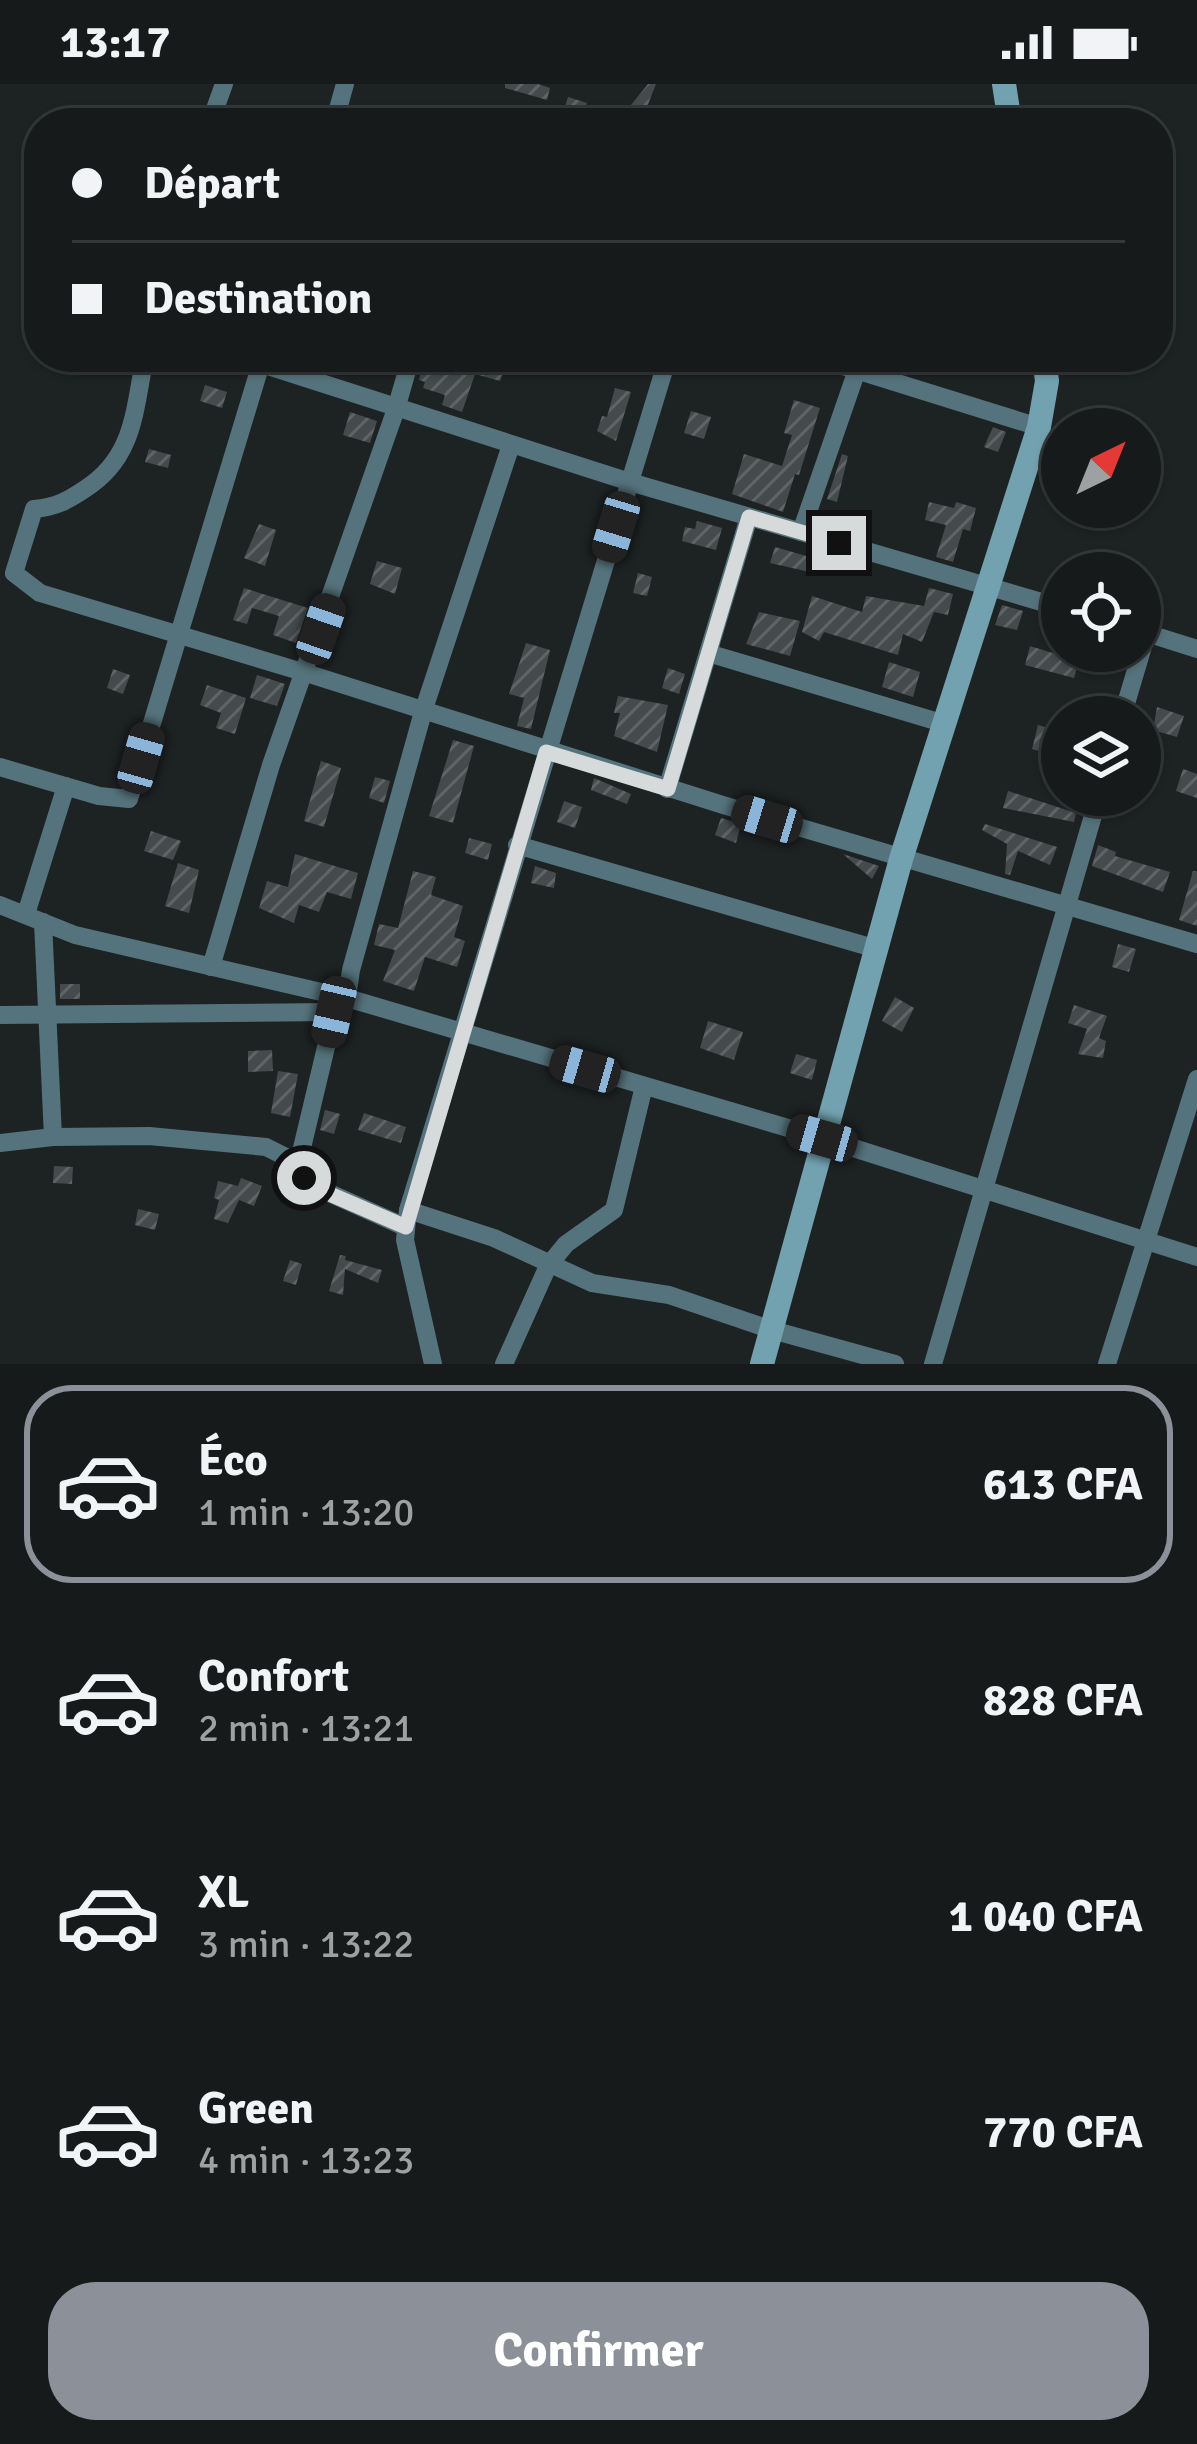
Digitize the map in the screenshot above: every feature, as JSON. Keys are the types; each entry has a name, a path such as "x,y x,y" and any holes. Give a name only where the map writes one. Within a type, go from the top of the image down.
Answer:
{"main road":[{"path":"762,1364 942,723 1040,428 1046,372"}],"street":[{"path":"142,372 126,445 105,477 57,507 34,508 14,573 40,593 546,752 1197,944"},
{"path":"0,767 116,800 129,799 258,372"},
{"path":"295,372 396,409 630,482 1041,602"},
{"path":"211,967 272,765 407,372"},
{"path":"433,1364 417,1299 407,1218 663,372"},
{"path":"801,532 855,372"},
{"path":"862,372 1040,428"},
{"path":"297,1169 423,712 511,445"},
{"path":"668,789 749,517"},
{"path":"1161,637 1197,649"},
{"path":"708,653 942,723"},
{"path":"53,1137 34,918 66,786"},
{"path":"933,1364 1094,816"},
{"path":"517,844 877,950"},
{"path":"0,905 75,935 460,1033 822,1138 1197,1257"},
{"path":"0,1015 340,1002"},
{"path":"1107,1364 1197,1079"},
{"path":"504,1364 548,1265 566,1244 614,1210 644,1086"},
{"path":"0,1143 149,1136 266,1147 286,1156 316,1187 407,1218 494,1238 592,1283 669,1294 772,1330 895,1364"}],"building":[{"path":"505,84 550,88 547,100 505,88"},
{"path":"648,84 656,84 647,108 631,105"},
{"path":"568,97 587,103 585,108 565,108"},
{"path":"421,372 503,372 500,381 475,374 462,412 442,405 445,395 423,388 425,382 419,380"},
{"path":"205,385 227,392 222,408 200,401"},
{"path":"615,388 631,392 616,441 597,431 602,416 607,417"},
{"path":"794,400 820,408 783,512 732,494 744,454 782,466 792,435 784,433"},
{"path":"691,411 711,417 704,439 684,433"},
{"path":"350,412 377,421 370,443 343,435"},
{"path":"993,427 1006,432 998,452 984,447"},
{"path":"149,449 171,455 168,468 145,462"},
{"path":"842,454 848,456 837,502 827,499"},
{"path":"929,502 976,508 970,531 963,529 953,562 936,557 946,525 925,520"},
{"path":"697,521 722,528 716,550 682,541 685,527 695,529"},
{"path":"259,524 276,530 265,566 244,558"},
{"path":"775,547 827,562 823,575 770,563"},
{"path":"377,561 402,568 395,594 370,584"},
{"path":"638,573 652,577 647,596 633,593"},
{"path":"244,588 308,608 296,643 273,635 279,616 252,608 247,624 233,620"},
{"path":"929,588 953,594 948,615 934,612 922,642 903,634 898,655 824,632 819,641 802,632 812,596 862,612 866,596 924,606"},
{"path":"1002,605 1023,611 1017,630 995,625"},
{"path":"759,612 800,621 790,656 746,644"},
{"path":"526,643 550,650 531,729 517,726 524,698 509,694"},
{"path":"1030,646 1041,649 1041,669 1025,665"},
{"path":"889,662 920,672 913,697 882,687"},
{"path":"668,668 685,674 679,694 662,688"},
{"path":"113,669 130,675 123,694 107,688"},
{"path":"257,675 285,684 277,706 250,698"},
{"path":"207,685 246,698 235,734 216,728 221,713 200,705"},
{"path":"618,696 668,705 657,752 614,736 620,713 614,713"},
{"path":"1161,708 1184,716 1177,737 1161,732"},
{"path":"1038,725 1041,726 1041,752 1032,749"},
{"path":"453,740 474,746 453,823 429,816"},
{"path":"321,761 341,768 324,827 304,821"},
{"path":"1183,769 1197,774 1197,798 1176,791"},
{"path":"375,777 390,781 384,803 369,798"},
{"path":"594,778 631,794 627,804 591,790"},
{"path":"1008,791 1041,802 1041,815 1003,808"},
{"path":"564,801 582,807 575,828 557,822"},
{"path":"1044,816 1075,816 1074,822"},
{"path":"721,818 741,824 736,843 715,835"},
{"path":"985,824 1057,847 1050,865 1018,851 1010,875 1005,874 1007,844 982,830"},
{"path":"151,831 181,841 173,860 144,851"},
{"path":"469,838 492,844 488,860 465,853"},
{"path":"1098,845 1116,852 1115,856 1170,872 1163,892 1092,866"},
{"path":"295,854 358,873 351,899 327,892 319,912 299,905 294,923 259,908 267,881 288,887"},
{"path":"843,854 879,866 872,879"},
{"path":"178,863 199,870 189,913 165,906"},
{"path":"535,866 556,873 554,888 531,883"},
{"path":"413,871 436,877 431,895 463,906 454,937 465,941 457,967 425,957 414,991 383,981 395,950 374,945 379,924 398,928"},
{"path":"1193,871 1197,871 1197,926 1179,920"},
{"path":"1118,944 1136,949 1129,972 1112,967"},
{"path":"60,984 80,984 80,999 60,999"},
{"path":"895,997 914,1008 902,1032 882,1021"},
{"path":"1074,1005 1107,1016 1099,1038 1106,1041 1103,1058 1078,1054 1087,1029 1068,1023"},
{"path":"708,1021 743,1032 734,1060 700,1048"},
{"path":"272,1050 273,1071 248,1072 248,1051"},
{"path":"796,1054 817,1060 812,1080 790,1073"},
{"path":"278,1071 298,1074 290,1117 271,1113"},
{"path":"325,1110 340,1114 334,1134 320,1130"},
{"path":"364,1113 406,1127 401,1143 358,1130"},
{"path":"54,1166 73,1167 72,1184 53,1183"},
{"path":"241,1178 262,1186 254,1206 239,1200 228,1223 214,1219 218,1181 238,1186"},
{"path":"138,1209 159,1214 155,1230 135,1225"},
{"path":"340,1255 382,1270 378,1283 345,1269 343,1295 329,1291"},
{"path":"290,1260 302,1264 296,1285 283,1281"}],"route":[{"path":"304,1178 406,1227 546,752 668,789 749,517 839,543"}]}
